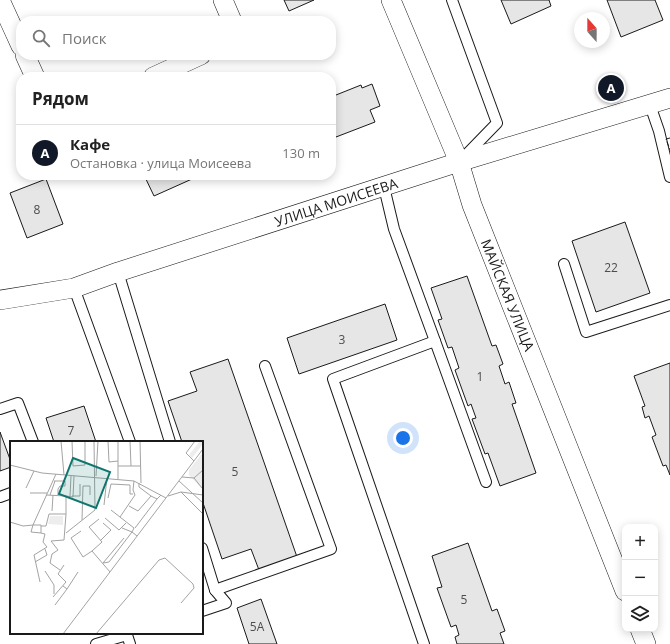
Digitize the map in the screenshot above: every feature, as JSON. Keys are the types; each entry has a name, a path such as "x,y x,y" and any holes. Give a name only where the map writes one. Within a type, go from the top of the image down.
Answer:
{"street":[{"path":"0,0 16,35"},
{"path":"223,0 230,16"},
{"name":"МАЙСКАЯ УЛИЦА","path":"391,0 459,162 472,205 622,583"},
{"path":"28,60 34,72"},
{"path":"164,72 190,60"},
{"name":"УЛИЦА МОИСЕЕВА","path":"0,300 74,288 118,272 459,162 670,98"},
{"path":"641,632 646,644"}],"lane":[{"path":"452,0 497,123 459,162"},
{"path":"650,105 659,131 670,177"},
{"path":"384,187 394,229 486,482"},
{"path":"564,264 586,332 670,305"},
{"path":"118,272 170,441"},
{"path":"74,288 130,441"},
{"path":"424,644 333,379 435,341"},
{"path":"215,590 331,549 265,366"},
{"path":"0,409 18,403 33,441"},
{"path":"0,497 10,493"},
{"path":"203,551 215,590 226,603 203,611"},
{"path":"96,644 130,638"}],"building":[{"path":"284,0 314,0 289,11"},
{"path":"501,0 549,0 551,6 511,24"},
{"path":"607,0 655,0 663,20 621,37"},
{"path":"372,84 380,106 370,110 375,122 336,137 336,95 361,85 362,88"},
{"path":"46,180 63,224 27,238 10,193"},
{"path":"146,180 190,180 154,196"},
{"path":"625,222 650,293 596,312 572,241"},
{"path":"467,276 492,346 496,345 503,364 499,366 505,384 509,382 516,403 512,404 536,473 500,486 488,453 485,454 472,419 476,418 471,404 468,406 455,370 459,368 452,347 448,348 438,320 442,319 431,288"},
{"path":"385,304 397,340 299,374 287,338"},
{"path":"228,359 297,557 259,570 251,549 222,559 203,503 203,441 182,441 168,401 197,391 190,372"},
{"path":"670,363 670,475 666,465 663,466 652,437 656,435 649,416 645,418 642,407 645,406 634,376"},
{"path":"84,406 96,441 54,441 46,418"},
{"path":"0,432 10,459 10,467 0,471"},
{"path":"468,543 492,611 497,609 505,631 500,633 504,644 457,644 455,637 459,635 456,625 451,627 437,588 442,587 432,556"},
{"path":"261,599 277,644 249,644 237,608"}],"fence":[{"path":"670,138 666,139 670,150"}],"place":[{"name":"Кафе","path":"611,88"}]}
